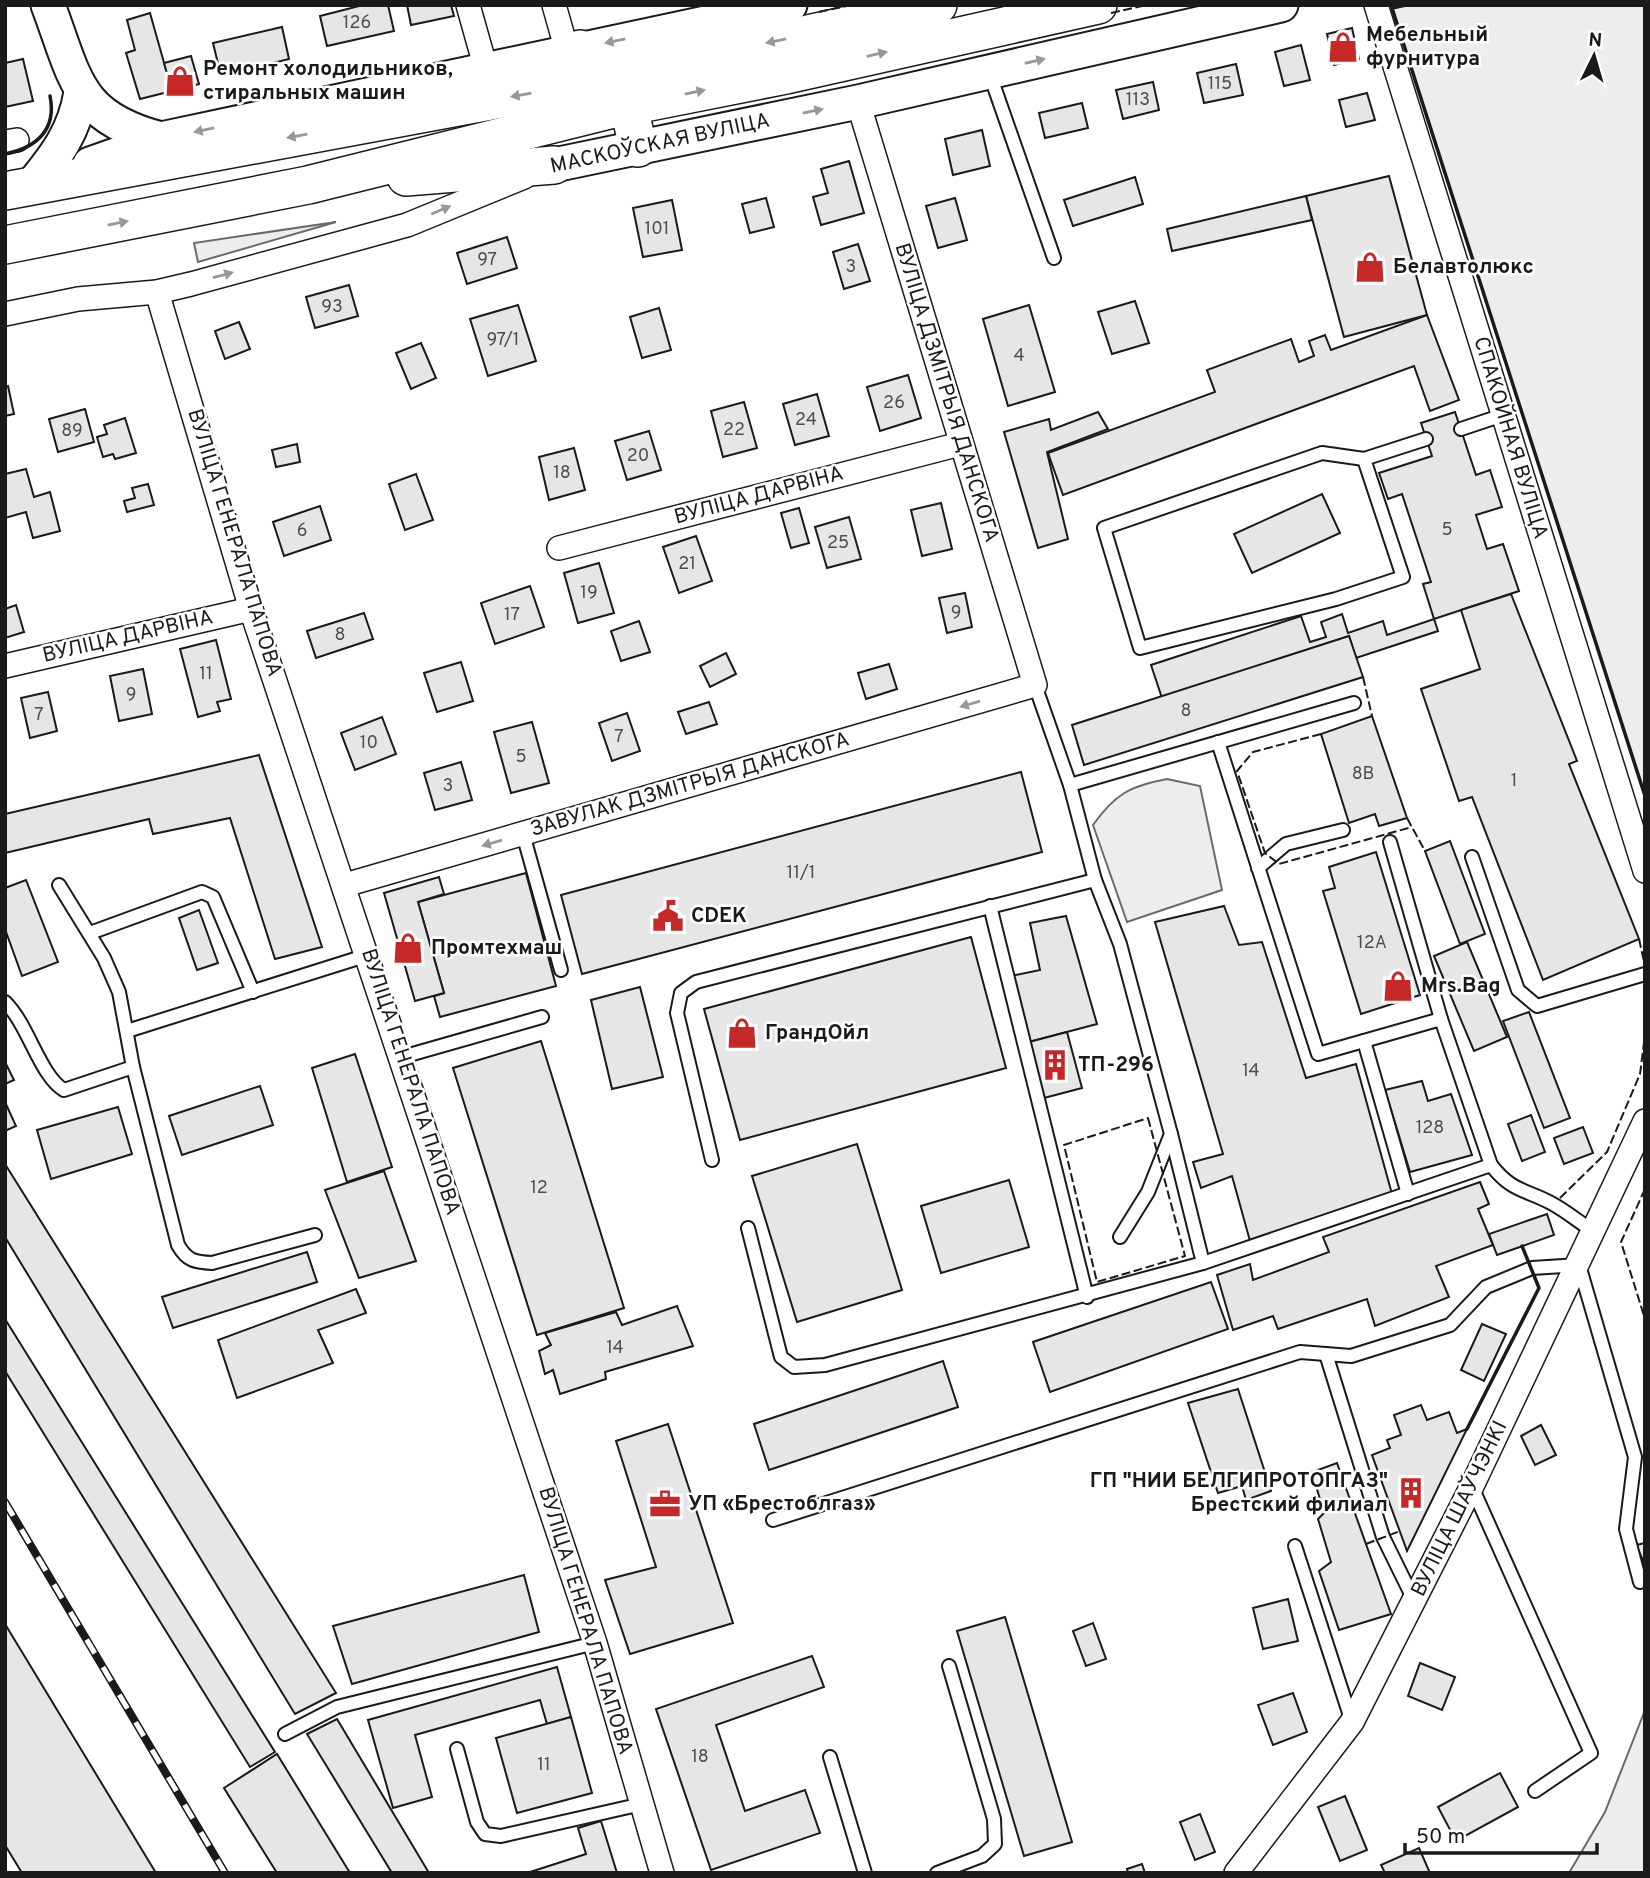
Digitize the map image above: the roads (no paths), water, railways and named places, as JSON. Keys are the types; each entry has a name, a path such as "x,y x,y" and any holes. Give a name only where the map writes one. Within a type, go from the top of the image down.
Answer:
{"main road":[{"name":"МАСКОЎСКАЯ ВУЛІЦА","path":"19,188 597,79 938,5"},
{"name":"МАСКОЎСКАЯ ВУЛІЦА","path":"5,244 307,185 597,79 786,75 1098,5"},
{"path":"597,79 638,148"},
{"path":"307,185 555,165"}],"street":[{"path":"48,5 80,92 105,117 122,127 161,139"},
{"path":"468,5 486,69"},
{"path":"554,5 597,79"},
{"name":"МАСКОЎСКАЯ ВУЛІЦА","path":"19,188 161,139 486,69 597,79 728,12 790,5"},
{"name":"МАСКОЎСКАЯ ВУЛІЦА","path":"5,314 78,299 157,292 407,225 555,165 858,102 1281,5"},
{"name":"СПАКОЙНАЯ ВУЛІЦА","path":"1376,5 1645,871"},
{"path":"19,188 63,145 75,119 80,92"},
{"name":"ВУЛІЦА ДЗМІТРЫЯ ДАНСКОГА","path":"858,102 1035,685"},
{"name":"ВУЛІЦА ГЕНЕРАЛА ПАПОВА","path":"157,292 251,609 595,1643 662,1873"},
{"name":"ВУЛІЦА ДАРВІНА","path":"559,548 960,444"},
{"name":"ВУЛІЦА ДАРВІНА","path":"5,666 251,609"},
{"name":"ЗАВУЛАК ДЗМІТРЫЯ ДАНСКОГА","path":"345,885 1035,685"},
{"name":"ВУЛІЦА ШАЎЧЭНКІ","path":"1236,1873 1352,1722 1472,1486 1645,1121"}],"lane":[{"path":"989,72 1054,258"},
{"path":"1461,429 1503,415"},
{"path":"1364,459 1404,577 1336,599 1140,648 1104,528 1321,453 1364,459 1426,439"},
{"path":"1035,685 1070,785 1094,880 1120,944 1203,1263"},
{"path":"1070,785 1354,703"},
{"path":"1218,743 1318,1054 1441,1019"},
{"path":"1258,868 1286,844 1343,830"},
{"path":"523,834 561,970"},
{"path":"1390,842 1441,1019 1491,1165 1504,1182 1550,1202 1593,1231"},
{"path":"1472,857 1518,990 1538,1006 1645,974"},
{"path":"712,1160 677,1013 681,993 696,982 1094,880"},
{"path":"59,885 90,933 119,992 133,1067 178,1245 185,1257 195,1262 212,1262 315,1235"},
{"path":"90,933 202,892 213,897 253,992"},
{"path":"990,906 1087,1297"},
{"path":"128,1031 368,955"},
{"path":"5,1002 33,1042 54,1084 64,1090 133,1067"},
{"path":"402,1057 542,1017"},
{"path":"1364,1041 1408,1194"},
{"path":"1120,1237 1149,1192 1171,1134"},
{"path":"748,1228 781,1357 794,1367 825,1365 1087,1297 1203,1263 1491,1165"},
{"path":"773,1520 1300,1352 1351,1356 1450,1325 1486,1287 1532,1268 1579,1265 1635,1457 1626,1530 1640,1582"},
{"path":"1326,1354 1384,1537 1415,1602"},
{"path":"1472,1486 1591,1753 1535,1791"},
{"path":"1295,1546 1352,1722"},
{"path":"285,1734 337,1707 595,1643"},
{"path":"937,1873 982,1856 995,1844 993,1819 949,1666"},
{"path":"457,1749 477,1822 485,1834 501,1836 642,1804"},
{"path":"830,1757 865,1873"}],"railway":[{"path":"5,1502 225,1873"}],"place":[{"name":"Мебельный фурнитура","path":"1343,47"},
{"name":"Ремонт холодильников, стиральных машин","path":"180,81"},
{"name":"Белавтолюкс","path":"1370,267"},
{"name":"CDEK","path":"668,916"},
{"name":"Промтехмаш","path":"408,948"},
{"name":"Mrs.Bag","path":"1398,986"},
{"name":"ГрандОйл","path":"742,1033"},
{"name":"ТП-296","path":"1055,1065"},
{"name":"ГП \"НИИ БЕЛГИПРОТОПГАЗ\" Брестский филиал","path":"1411,1493"},
{"name":"УП «Брестоблгаз»","path":"665,1504"}]}
